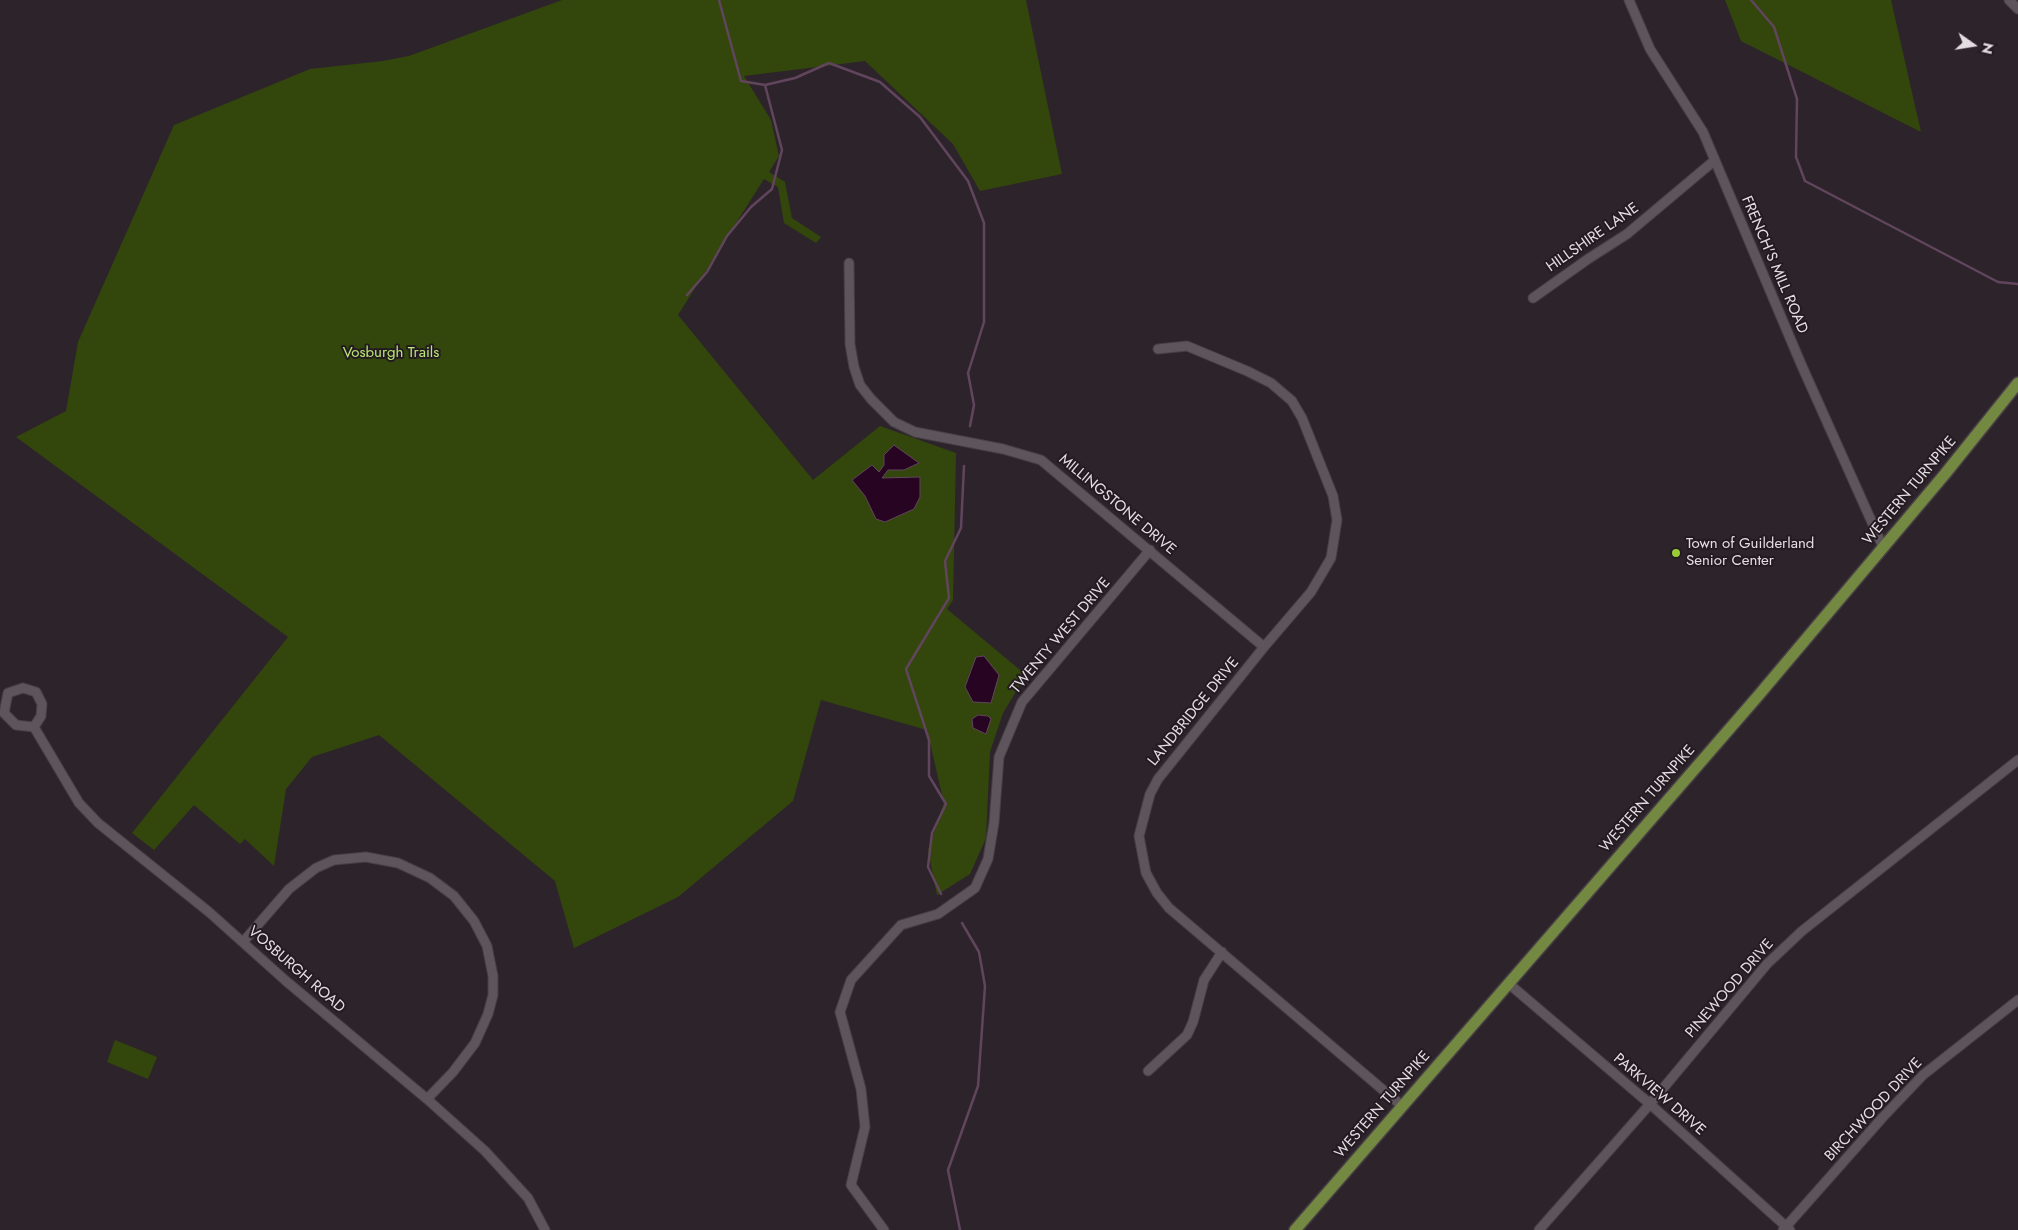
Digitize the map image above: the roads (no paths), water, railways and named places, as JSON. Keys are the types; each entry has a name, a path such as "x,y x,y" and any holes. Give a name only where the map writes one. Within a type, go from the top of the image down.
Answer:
{"main road":[{"name":"WESTERN TURNPIKE","path":"1295,1230 1755,700 2018,383"}],"street":[{"name":"FRENCH'S MILL ROAD","path":"1629,0 1650,49 1703,132 1801,364 1883,547"},
{"path":"2009,0 2018,9"},
{"name":"HILLSHIRE LANE","path":"1532,298 1627,234 1715,160"},
{"name":"MILLINGSTONE DRIVE","path":"849,263 850,344 854,367 860,385 894,422 924,434 1003,449 1041,460 1264,646"},
{"name":"LANDBRIDGE DRIVE","path":"1158,349 1187,346 1271,383 1292,401 1302,418 1333,496 1337,520 1335,541 1324,573 1311,592 1264,646 1158,779 1150,794 1139,836 1146,873 1157,893 1169,908 1402,1106"},
{"name":"TWENTY WEST DRIVE","path":"884,1230 851,1184 865,1127 861,1088 840,1012 851,980 901,925 938,914 974,888 988,859 994,823 999,757 1022,702 1150,550"},
{"path":"23,688 36,692 43,710 34,727 16,725 8,719 4,713 4,705 8,693 23,688"},
{"name":"VOSBURGH ROAD","path":"34,727 68,785 86,810 427,1099 514,1180 528,1198 545,1230"},
{"name":"PINEWOOD DRIVE","path":"1539,1230 1650,1104 1767,964 1795,938 2018,760"},
{"path":"243,942 289,889 316,868 334,860 366,857 398,863 430,878 454,896 474,920 487,946 493,976 493,995 488,1014 475,1043 453,1072 427,1099"},
{"path":"1148,1071 1187,1035 1193,1022 1204,980 1222,952"},
{"name":"PARKVIEW DRIVE","path":"1508,983 1650,1104 1786,1229"},
{"name":"BIRCHWOOD DRIVE","path":"1786,1229 1883,1117 1923,1075 2018,1000"}],"waterway":[{"path":"687,295 707,272 727,236 751,207 772,189 782,150 765,85 741,81 719,0"},
{"path":"1751,0 1774,27 1797,99 1796,157 1805,181 1998,282 2018,284"},
{"path":"765,85 795,78 829,63 880,82 920,117 968,181 984,223 984,322 968,373 974,405 970,426"},
{"path":"941,894 928,867 932,833 946,804 929,776 929,740 906,669 949,598 945,561 961,528 964,466"},
{"path":"960,1230 948,1170 978,1086 985,986 979,952 962,923"}],"place":[{"name":"Town of Guilderland Senior Center","path":"1676,553"}],"park label":[{"name":"Vosburgh Trails","path":"391,353"}]}
